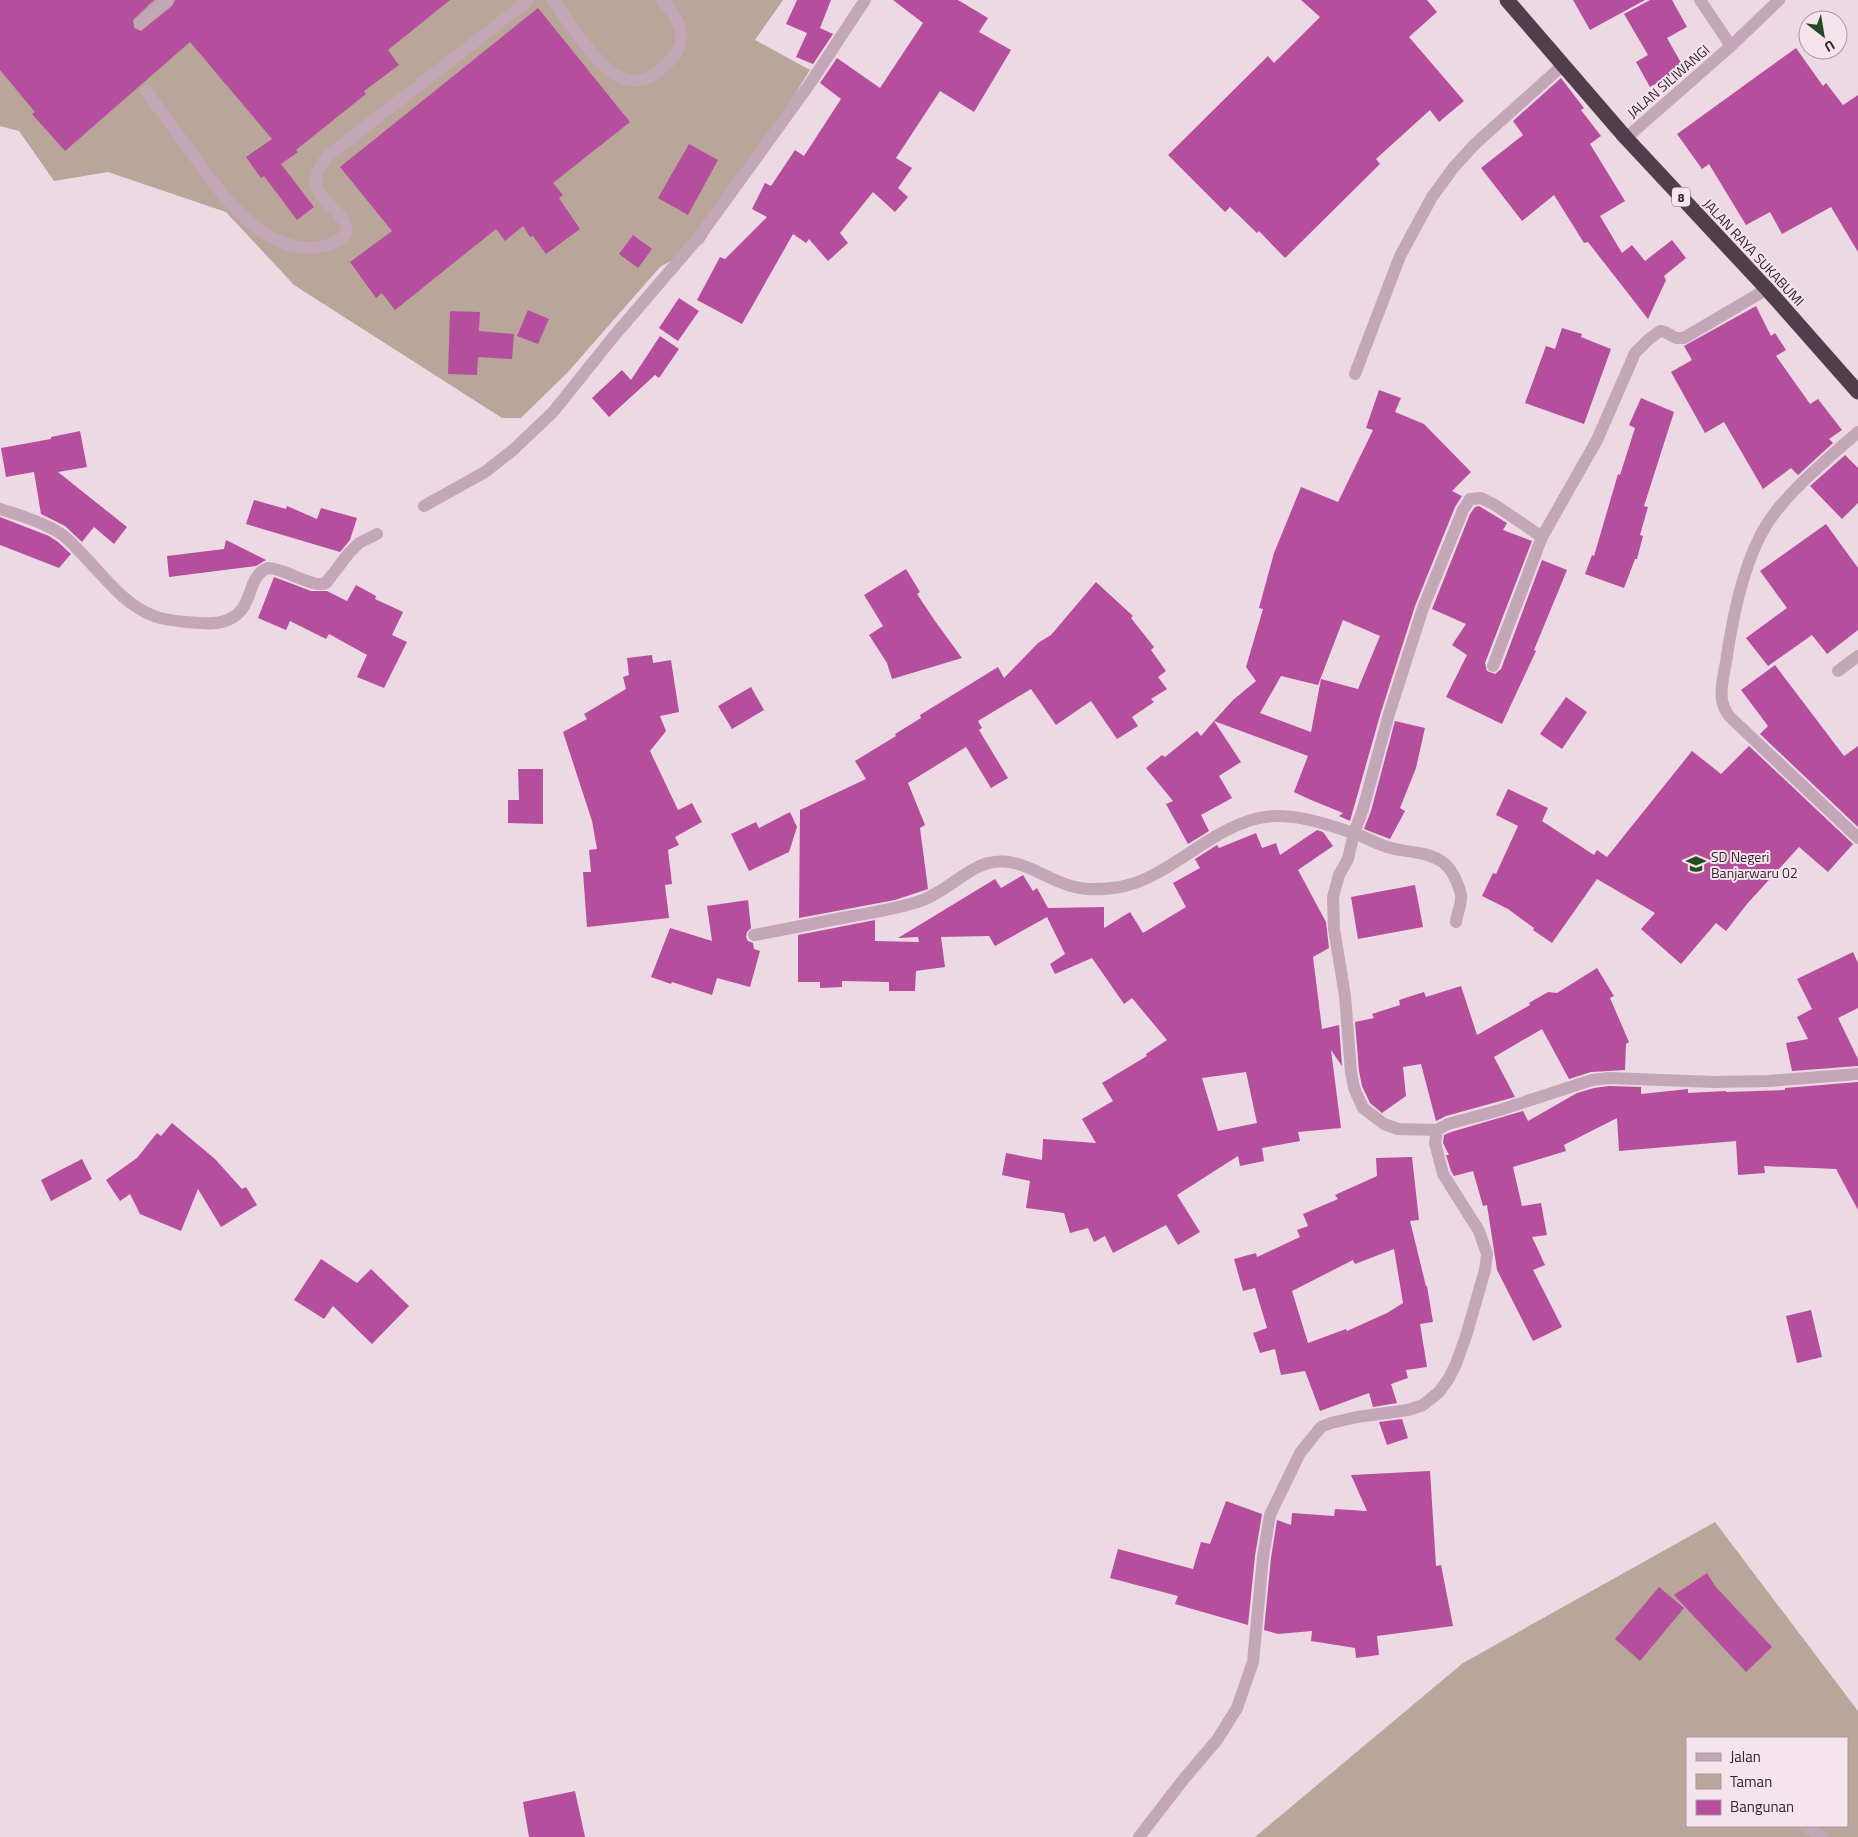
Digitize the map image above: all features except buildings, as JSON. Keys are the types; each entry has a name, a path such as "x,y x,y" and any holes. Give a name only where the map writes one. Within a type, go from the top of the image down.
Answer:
{"highway":[{"name":"JALAN RAYA SUKABUMI","path":"1506,0 1626,138 1767,289 1858,392"}],"street":[{"path":"140,23 167,0"},
{"path":"146,91 215,184 236,209 251,223 262,232 283,242 308,248 320,248 338,240 346,234 347,229 342,219 323,199 317,188 315,176 320,165 329,155 529,0"},
{"path":"553,0 591,50 613,73 620,78 641,80 662,69 675,56 681,41 680,29 674,15 662,0"},
{"path":"424,506 485,472 513,450 553,412 614,336 699,238 809,85 865,0"},
{"name":"JALAN SILIWANGI","path":"1700,0 1731,46"},
{"name":"JALAN SILIWANGI","path":"1626,138 1731,46 1779,0"},
{"path":"1355,374 1400,256 1432,196 1454,167 1475,144 1563,65"},
{"path":"1492,666 1542,537 1597,440 1635,353 1656,333 1664,332 1676,338 1684,338 1767,289"},
{"path":"1858,432 1813,472 1767,523 1754,551 1743,584 1727,654 1721,693 1722,703 1730,717 1858,838"},
{"path":"1542,537 1495,505 1481,498 1470,499 1466,504 1423,608 1389,714 1348,859 1339,875 1333,897 1335,936 1345,996 1354,1088 1363,1108 1384,1124 1398,1129 1437,1130 1448,1124 1500,1110 1592,1080 1609,1078 1714,1082 1769,1081 1858,1074"},
{"path":"0,509 23,516 61,534 123,596 138,607 154,616 193,623 224,622 235,617 245,607 250,591 260,572 268,568 289,573 316,584 326,583 359,543 377,534"},
{"path":"1838,671 1858,656"},
{"path":"754,935 922,901 936,895 990,862 1021,864 1066,885 1079,888 1100,890 1122,886 1141,880 1227,829 1258,818 1274,816 1310,820 1390,848 1427,854 1445,864 1455,878 1461,896 1456,922"},
{"path":"1139,1837 1217,1740 1237,1708 1253,1662 1263,1557 1270,1515 1300,1453 1321,1427 1331,1423 1357,1417 1408,1410 1423,1405 1439,1392 1456,1364 1486,1270 1486,1254 1479,1231 1443,1174 1435,1144 1437,1130"},
{"path":"1807,1827 1824,1837"}],"green space":[{"path":"0,0 783,0 755,40 810,70 703,243 660,267 568,372 521,418 502,418 294,285 226,212 108,172 54,181 19,131 0,126"},
{"path":"1715,1522 1858,1711 1858,1837 1255,1837 1463,1663"}],"place":[{"name":"SD Negeri Banjarwaru 02","path":"1696,864"}]}
